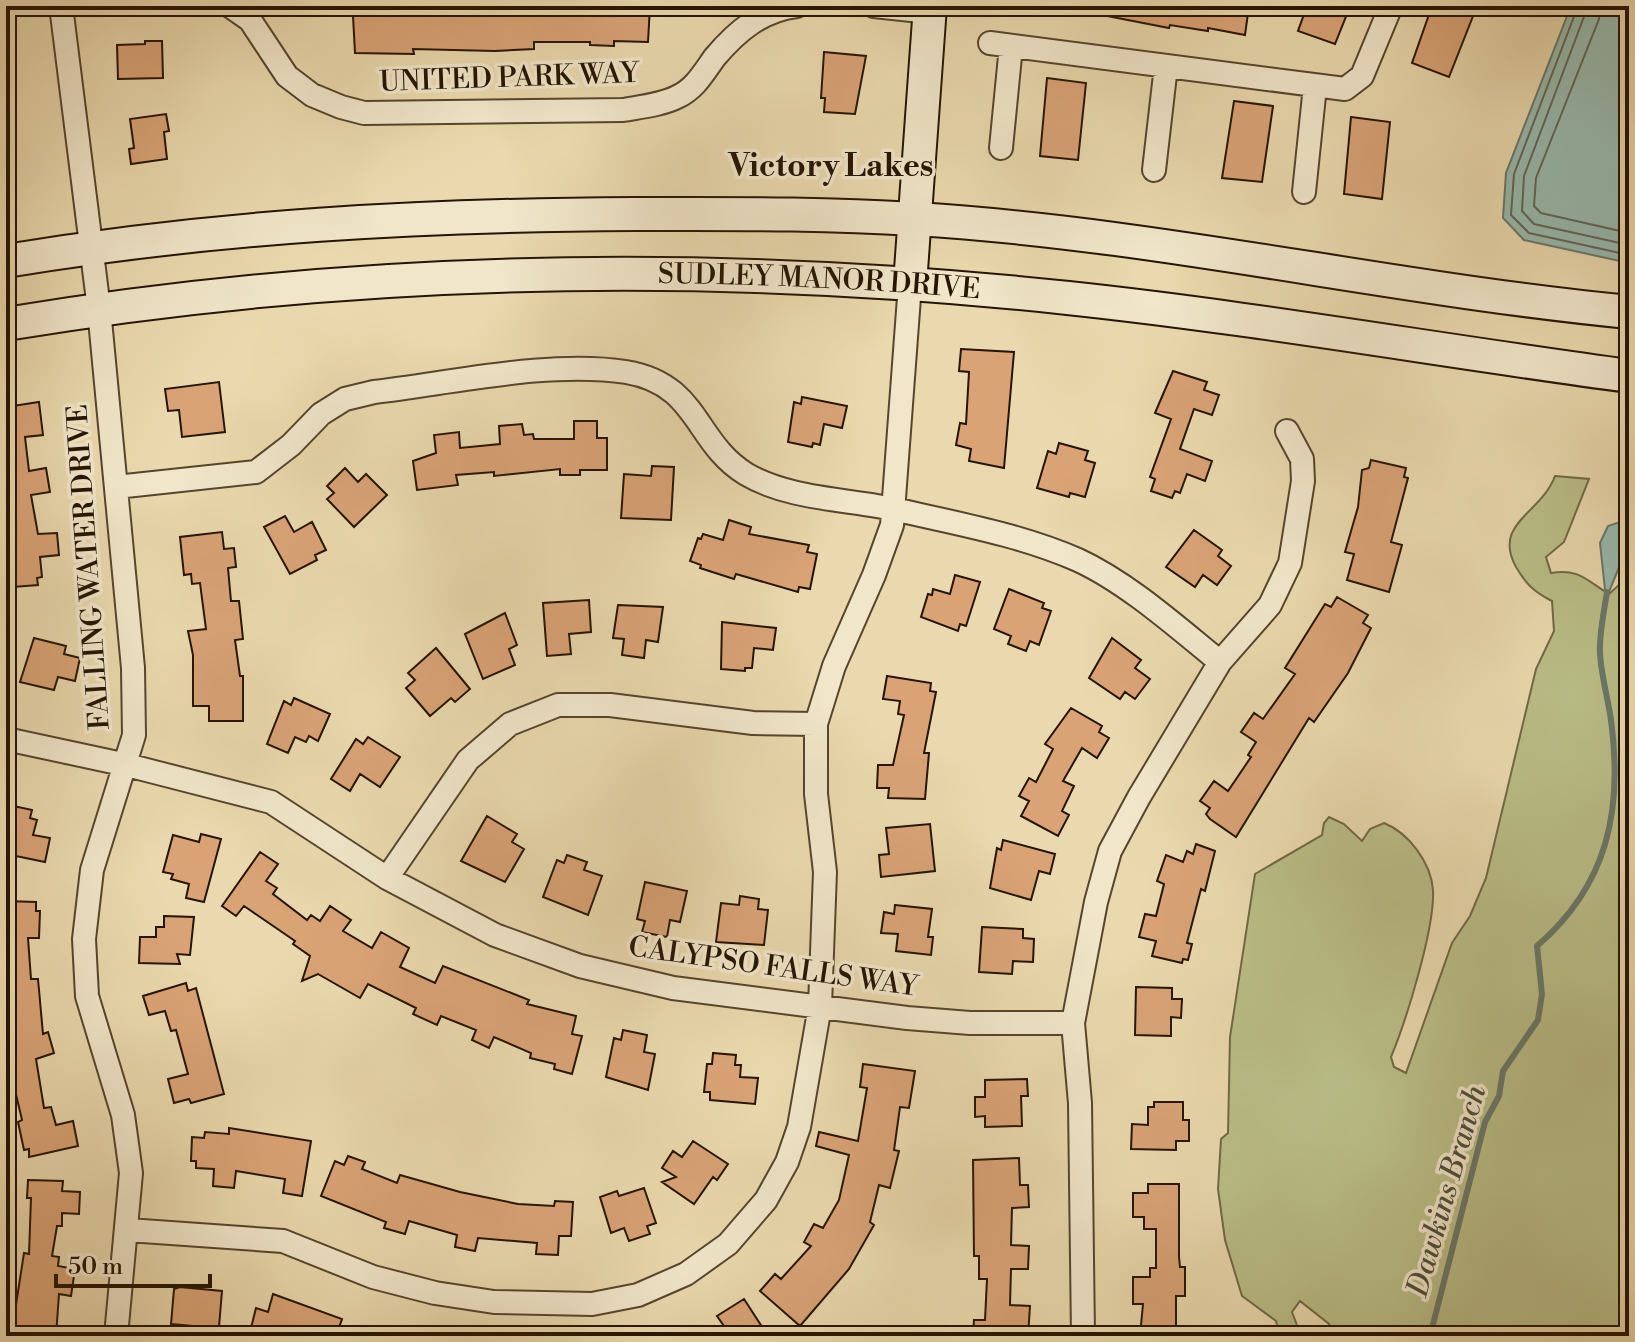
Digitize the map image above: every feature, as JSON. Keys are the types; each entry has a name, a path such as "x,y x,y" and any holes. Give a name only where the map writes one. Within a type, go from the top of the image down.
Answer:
{"main road":[{"path":"910,284 930,9"},
{"path":"6,261 91,247 418,216 745,213 915,219 1160,244 1629,312"},
{"name":"SUDLEY MANOR DRIVE","path":"6,324 99,309 316,284 516,275 750,275 910,284 1070,298 1629,376"}],"street":[{"name":"FALLING WATER DRIVE","path":"61,6 99,309 133,668 134,735 92,870 84,939 87,996 123,1115 131,1173 116,1336"},
{"name":"UNITED PARK WAY","path":"230,6 250,20 287,76 312,95 364,113 623,110 654,104 678,97 701,78 714,59 754,20 777,9 797,6"},
{"path":"874,6 930,9"},
{"path":"1001,148 1001,44 1345,89 1362,76 1391,6"},
{"path":"1154,170 1166,66"},
{"path":"1304,192 1315,86"},
{"path":"128,1230 283,1241 373,1277 435,1293 494,1302 592,1304 638,1295 686,1274 728,1244 766,1200 787,1162 799,1127 820,1006 825,872 816,794 816,724 834,666 874,575 894,509 910,284"},
{"path":"116,487 256,472 291,445 321,414 345,399 374,392 580,367 628,372 658,381 683,398 719,451 747,474 793,491 894,509 1025,540 1082,562 1152,608 1220,662"},
{"path":"1083,1336 1080,1103 1073,1023 1096,902 1110,851 1220,662 1270,605 1290,563 1303,481 1302,459 1287,431"},
{"path":"387,878 468,760 510,724 558,705 610,705 753,723 816,724"},
{"name":"CALYPSO FALLS WAY","path":"6,739 127,765 271,802 387,878 495,935 580,966 673,988 820,1006 970,1023 1073,1023"}],"green space":[{"path":"1555,476 1589,479 1564,542 1546,557 1551,573 1576,574 1609,594 1619,585 1629,564 1629,1336 1336,1336 1329,1324 1300,1301 1292,1312 1301,1336 1280,1336 1276,1321 1242,1296 1225,1240 1218,1189 1221,1139 1228,1133 1230,1037 1255,874 1322,835 1324,823 1329,817 1344,824 1362,841 1370,829 1384,823 1402,834 1417,850 1428,870 1433,890 1429,927 1418,974 1391,1057 1394,1067 1406,1073 1452,943 1470,916 1486,878 1536,669 1554,631 1552,601 1535,591 1520,573 1510,552 1510,540 1521,519 1540,500"}],"water":[{"path":"1571,6 1629,6 1629,263 1524,240 1503,218 1506,173"},
{"path":"1629,506 1629,543 1606,599 1600,543 1608,526 1620,522"}],"building":[{"path":"447,6 464,6 464,10 475,10 475,13 650,6 648,42 614,41 614,46 590,45 590,42 534,42 534,49 413,49 414,54 355,53 353,16 364,16 363,8 382,7 382,14 447,12"},
{"path":"1108,6 1249,6 1245,35 1208,28 1208,31 1170,25 1169,28 1107,16"},
{"path":"1307,6 1344,6 1342,12 1347,14 1335,44 1298,31"},
{"path":"1432,6 1477,6 1449,77 1412,63"},
{"path":"145,41 162,41 163,78 118,79 117,45 145,44"},
{"path":"824,52 866,56 855,114 824,112 825,98 821,98"},
{"path":"1047,78 1086,83 1078,160 1040,156"},
{"path":"1234,101 1273,106 1262,182 1222,178"},
{"path":"166,114 169,131 164,132 167,159 131,164 129,149 134,148 130,119"},
{"path":"1351,117 1390,122 1382,199 1344,194"},
{"path":"961,349 1014,352 1004,468 969,461 971,449 956,445 960,423 966,424 969,372 959,371"},
{"path":"1173,371 1207,382 1204,390 1219,395 1212,415 1194,409 1180,449 1212,461 1205,481 1187,474 1180,493 1175,491 1172,498 1151,491 1155,479 1150,477 1171,419 1155,413"},
{"path":"219,382 225,432 182,437 179,410 168,411 165,389"},
{"path":"802,397 847,406 842,428 824,424 820,445 813,443 812,447 788,442 794,402 801,404"},
{"path":"39,402 43,435 25,437 29,471 46,468 50,492 31,495 38,534 57,533 59,555 40,557 42,577 37,578 38,585 13,587 12,575 6,575 6,407"},
{"path":"574,421 597,421 597,438 607,438 607,470 580,470 580,475 560,475 560,469 494,476 494,472 456,475 458,485 417,490 413,461 436,453 434,435 459,432 460,448 500,444 499,426 522,424 524,435 533,434 534,439 574,439"},
{"path":"1059,443 1088,451 1085,460 1095,463 1085,497 1070,493 1069,497 1037,488 1048,451 1056,454"},
{"path":"1371,460 1406,468 1404,477 1408,478 1391,542 1402,545 1389,592 1347,580 1354,554 1345,552 1358,507 1362,470 1369,468"},
{"path":"652,466 674,467 671,520 621,518 624,474 651,476"},
{"path":"345,468 358,482 366,474 387,495 354,527 327,499 334,493 327,486"},
{"path":"285,516 294,532 312,522 326,550 315,555 317,560 290,574 264,527"},
{"path":"729,520 751,527 749,534 809,545 807,552 817,554 810,589 799,587 798,592 736,574 734,579 700,568 701,565 690,561 698,538 701,539 703,534 723,540"},
{"path":"1194,530 1222,550 1218,556 1231,566 1217,585 1203,575 1195,587 1166,567"},
{"path":"222,532 224,549 234,548 236,567 228,568 231,601 239,601 243,639 235,640 240,676 243,676 243,721 209,721 209,706 193,706 193,655 188,631 206,629 200,583 192,584 191,574 184,575 180,537"},
{"path":"955,575 980,582 966,626 960,624 958,631 921,617 928,594 932,595 933,589 950,594"},
{"path":"1009,589 1044,603 1042,608 1051,611 1039,645 1030,641 1026,651 1008,644 1011,636 994,629"},
{"path":"1337,597 1368,615 1363,623 1371,628 1348,673 1314,722 1309,718 1236,837 1210,819 1206,814 1210,808 1200,801 1214,781 1228,791 1251,757 1248,755 1256,742 1241,732 1254,713 1263,719 1295,674 1285,668 1325,604 1331,607"},
{"path":"589,600 591,632 569,634 571,654 547,656 543,603"},
{"path":"618,605 663,607 658,642 646,640 644,658 622,655 624,639 613,638"},
{"path":"505,613 517,645 509,649 515,665 483,679 465,634"},
{"path":"722,622 776,628 773,650 754,648 752,668 745,668 745,671 721,669"},
{"path":"34,638 66,646 64,654 80,658 75,681 58,677 54,690 20,682"},
{"path":"1112,638 1141,660 1135,668 1150,679 1135,699 1125,692 1120,699 1089,678"},
{"path":"436,648 470,689 455,702 451,698 430,716 406,688 415,680 408,673"},
{"path":"887,676 931,683 930,691 936,692 924,753 929,753 925,799 888,798 889,788 877,788 878,765 893,765 904,715 898,714 900,701 883,699"},
{"path":"294,698 330,714 318,741 309,736 306,742 295,737 288,753 267,744 284,701 291,705"},
{"path":"1071,708 1102,726 1099,732 1109,738 1097,758 1082,748 1063,781 1074,786 1062,811 1069,815 1058,836 1021,816 1029,801 1019,796 1029,778 1036,782 1053,749 1045,744"},
{"path":"368,737 400,757 380,787 360,774 350,791 331,779 356,739 363,744"},
{"path":"9,805 32,810 30,818 37,820 33,835 50,838 45,862 6,854"},
{"path":"487,816 517,834 512,842 524,849 505,882 461,861"},
{"path":"930,824 935,871 881,877 879,855 889,854 886,828"},
{"path":"201,834 221,839 204,902 186,898 189,884 171,879 173,874 163,872 173,835 199,842"},
{"path":"1003,840 1055,854 1050,874 1039,871 1031,900 990,888 997,848 1001,850"},
{"path":"1196,844 1215,851 1187,943 1192,944 1188,960 1183,959 1182,963 1152,956 1156,941 1139,937 1145,914 1156,916 1164,884 1157,881 1166,855 1183,862 1187,851 1193,854"},
{"path":"260,852 278,864 266,881 277,888 273,894 307,920 311,915 320,921 330,906 351,920 343,931 372,948 381,932 409,948 400,967 435,983 443,966 529,1000 527,1004 576,1016 572,1034 582,1036 572,1074 554,1069 555,1064 530,1058 531,1053 494,1037 489,1048 472,1040 476,1030 441,1016 437,1025 413,1014 416,1008 368,984 360,998 318,974 302,981 310,956 293,944 295,941 244,906 236,916 222,906"},
{"path":"567,855 587,862 584,870 602,876 588,915 543,897 557,860 564,863"},
{"path":"645,882 687,891 680,922 670,920 667,937 642,932 645,921 637,919"},
{"path":"740,896 759,899 758,909 768,910 764,945 716,942 721,903 739,905"},
{"path":"6,901 36,902 36,911 40,911 39,938 28,938 31,979 38,979 43,1034 48,1032 54,1053 36,1059 44,1108 51,1107 56,1125 73,1121 78,1146 29,1157 29,1149 24,1150 18,1122 22,1120 15,1090 10,1079 6,1080"},
{"path":"895,905 932,909 928,937 933,937 931,955 896,951 898,934 881,933 884,912 894,914"},
{"path":"164,916 194,917 190,955 177,954 180,964 139,963 140,937 156,937 156,927 164,927"},
{"path":"982,927 1023,929 1023,938 1034,939 1033,962 1013,961 1012,974 979,972"},
{"path":"186,983 188,991 196,988 224,1094 191,1103 189,1099 174,1103 168,1079 188,1074 176,1030 171,1031 165,1011 149,1015 143,996"},
{"path":"1136,987 1172,988 1172,999 1182,999 1181,1018 1171,1017 1171,1036 1135,1035"},
{"path":"623,1030 647,1035 644,1052 655,1054 648,1090 606,1077 614,1038 621,1040"},
{"path":"713,1053 736,1055 735,1065 741,1065 740,1077 758,1078 755,1104 710,1100 710,1092 704,1092 707,1064 712,1064"},
{"path":"863,1064 915,1071 909,1108 900,1107 894,1150 899,1151 890,1188 879,1185 870,1222 874,1225 849,1269 800,1326 760,1291 775,1274 781,1279 811,1246 804,1242 814,1224 823,1228 839,1200 849,1155 816,1146 819,1132 858,1141 867,1088 860,1087"},
{"path":"1027,1079 1028,1096 1021,1096 1022,1126 985,1127 985,1116 975,1117 975,1097 985,1097 985,1080"},
{"path":"1154,1102 1183,1102 1183,1120 1189,1120 1189,1141 1176,1141 1176,1150 1131,1149 1132,1124 1148,1125 1148,1107 1154,1107"},
{"path":"229,1128 311,1141 302,1196 283,1193 285,1179 236,1171 234,1188 213,1186 214,1169 196,1168 196,1161 191,1161 192,1137 204,1138 205,1132 229,1134"},
{"path":"693,1141 728,1164 717,1180 713,1177 694,1204 662,1182 676,1177 662,1168 673,1151 682,1157"},
{"path":"348,1156 365,1162 362,1169 397,1183 400,1175 518,1204 554,1206 555,1201 573,1202 571,1236 559,1236 558,1255 536,1254 537,1243 478,1238 475,1251 455,1247 457,1235 409,1221 405,1234 384,1228 386,1222 321,1196 335,1161 344,1165"},
{"path":"1019,1158 1020,1185 1028,1185 1029,1207 1012,1208 1011,1245 1029,1246 1028,1269 1011,1269 1010,1305 1030,1306 1028,1336 973,1336 974,1320 985,1320 987,1279 979,1279 979,1256 974,1256 973,1160"},
{"path":"28,1180 63,1181 62,1191 80,1192 79,1214 62,1213 62,1226 57,1226 52,1256 59,1257 58,1266 75,1269 71,1296 59,1294 56,1336 12,1336 9,1329 9,1311 15,1311 24,1253 29,1254 31,1198 27,1198"},
{"path":"1148,1184 1179,1184 1179,1257 1180,1267 1185,1267 1185,1296 1176,1296 1176,1336 1140,1336 1143,1304 1133,1304 1133,1277 1150,1277 1150,1268 1156,1268 1156,1229 1144,1229 1144,1217 1133,1217 1133,1193 1148,1193"},
{"path":"644,1188 656,1223 647,1226 650,1234 629,1241 624,1228 611,1233 600,1197 617,1191 619,1196"},
{"path":"174,1289 222,1291 219,1327 209,1326 208,1336 191,1336 192,1326 171,1324"},
{"path":"273,1294 342,1319 336,1336 249,1336 256,1308 268,1312"},
{"path":"744,1299 768,1336 731,1336 717,1316"}],"waterway":[{"name":"Dawkins Branch","path":"1430,1336 1485,1122 1499,1096 1503,1071 1538,1020 1542,994 1537,946 1580,898 1595,871 1612,815 1614,753 1600,653 1607,592"}],"district":[{"name":"Victory Lakes","path":"831,166"}]}
